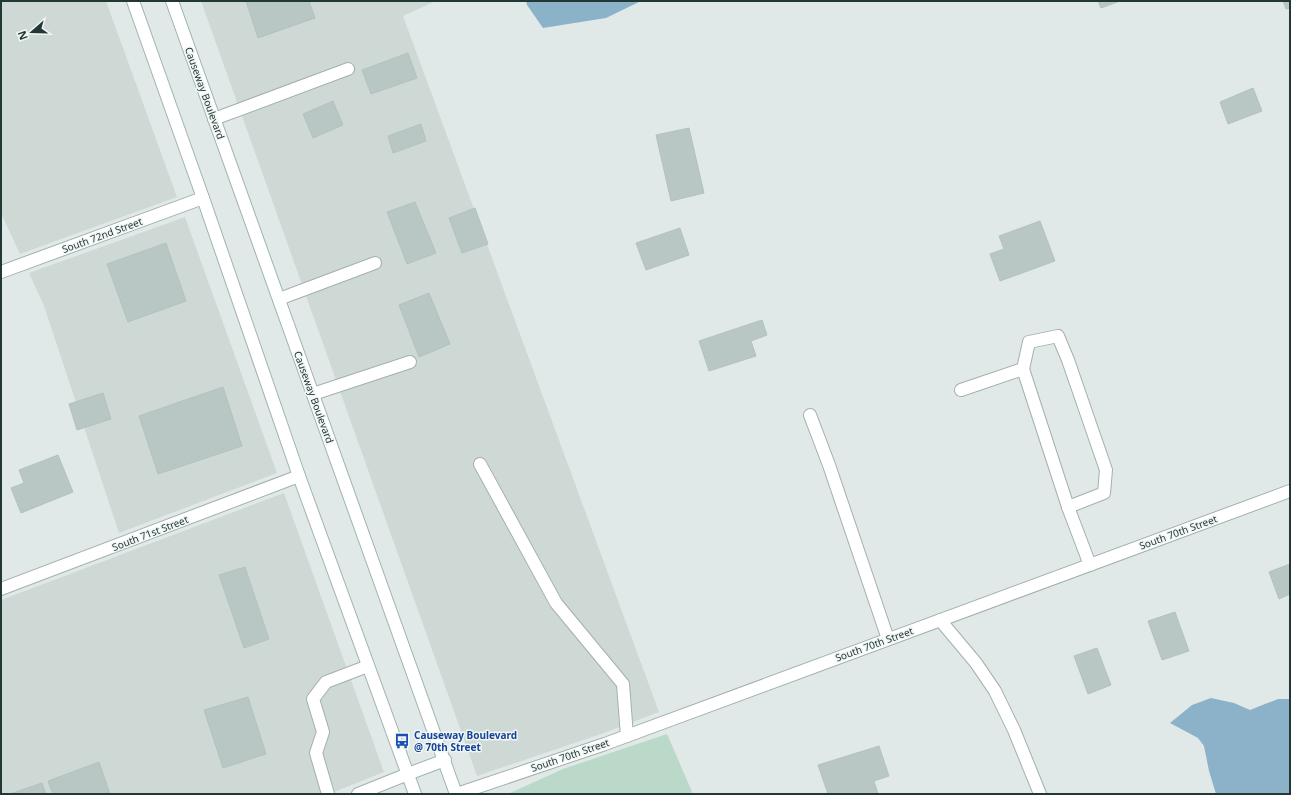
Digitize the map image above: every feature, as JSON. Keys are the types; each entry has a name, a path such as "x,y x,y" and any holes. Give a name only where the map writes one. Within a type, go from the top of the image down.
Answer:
{"main road":[{"path":"133,1 299,476 415,794"},
{"name":"Causeway Boulevard","path":"172,1 456,794"},
{"path":"214,119 348,69"},
{"name":"South 72nd Street","path":"1,272 203,198"},
{"path":"279,299 375,263"},
{"path":"1068,506 1104,493 1106,470 1068,360 1058,336 1029,342 1023,370 1068,506 1090,565"},
{"path":"313,394 410,362"},
{"path":"961,390 1023,370"},
{"path":"810,415 829,465 888,639"},
{"path":"480,464 556,603 623,684 627,736"},
{"name":"South 71st Street","path":"1,589 299,476"},
{"name":"South 70th Street","path":"456,794 627,736 1290,491"},
{"path":"940,620 976,663 995,691 1014,730 1040,794"},
{"path":"328,794 316,753 323,732 313,698 326,682 368,666"},
{"path":"358,794 444,760"}],"shaded area":[{"path":"1,1 106,1 177,197 20,254 1,213"},
{"path":"201,1 436,1 403,16 659,712 601,734 477,776"},
{"path":"185,217 277,473 119,533 44,306 29,273"},
{"path":"284,493 384,772 329,794 1,794 1,600"}],"green space":[{"path":"667,734 693,794 508,794 563,769"}],"water":[{"path":"526,1 641,1 606,18 543,28 527,5"},
{"path":"1211,698 1234,703 1250,710 1278,699 1290,699 1290,794 1216,794 1209,771 1204,746 1198,738 1170,723 1192,705"}],"building":[{"path":"246,1 309,1 315,18 258,38"},
{"path":"1098,1 1120,1 1101,8"},
{"path":"1283,1 1290,1 1290,8 1286,9"},
{"path":"408,53 417,78 371,94 362,70"},
{"path":"1253,88 1262,111 1228,124 1220,102"},
{"path":"333,101 343,125 313,138 303,114"},
{"path":"421,124 426,141 393,153 388,136"},
{"path":"689,128 704,193 671,201 656,135"},
{"path":"415,202 436,253 407,264 387,212"},
{"path":"475,208 488,244 462,253 449,218"},
{"path":"1040,221 1055,261 1000,281 990,254 1004,249 999,236"},
{"path":"680,228 689,255 646,270 636,243"},
{"path":"166,243 186,301 128,322 107,264"},
{"path":"429,293 450,344 419,357 399,305"},
{"path":"762,320 767,335 751,341 756,356 709,371 699,341"},
{"path":"223,387 242,446 158,474 139,416"},
{"path":"103,393 111,419 77,430 69,404"},
{"path":"58,455 73,492 21,513 11,488 24,483 19,470"},
{"path":"1290,564 1290,594 1279,599 1269,572"},
{"path":"245,567 269,639 244,648 219,575"},
{"path":"1175,612 1189,651 1162,660 1148,621"},
{"path":"1097,648 1111,685 1088,694 1074,656"},
{"path":"248,697 266,754 223,768 204,710"},
{"path":"879,746 889,776 874,781 878,794 828,794 818,765"},
{"path":"99,762 110,794 53,794 48,781"},
{"path":"42,783 46,794 10,794"}],"place":[{"name":"Causeway Boulevard @ 70th Street","path":"402,741"}]}
